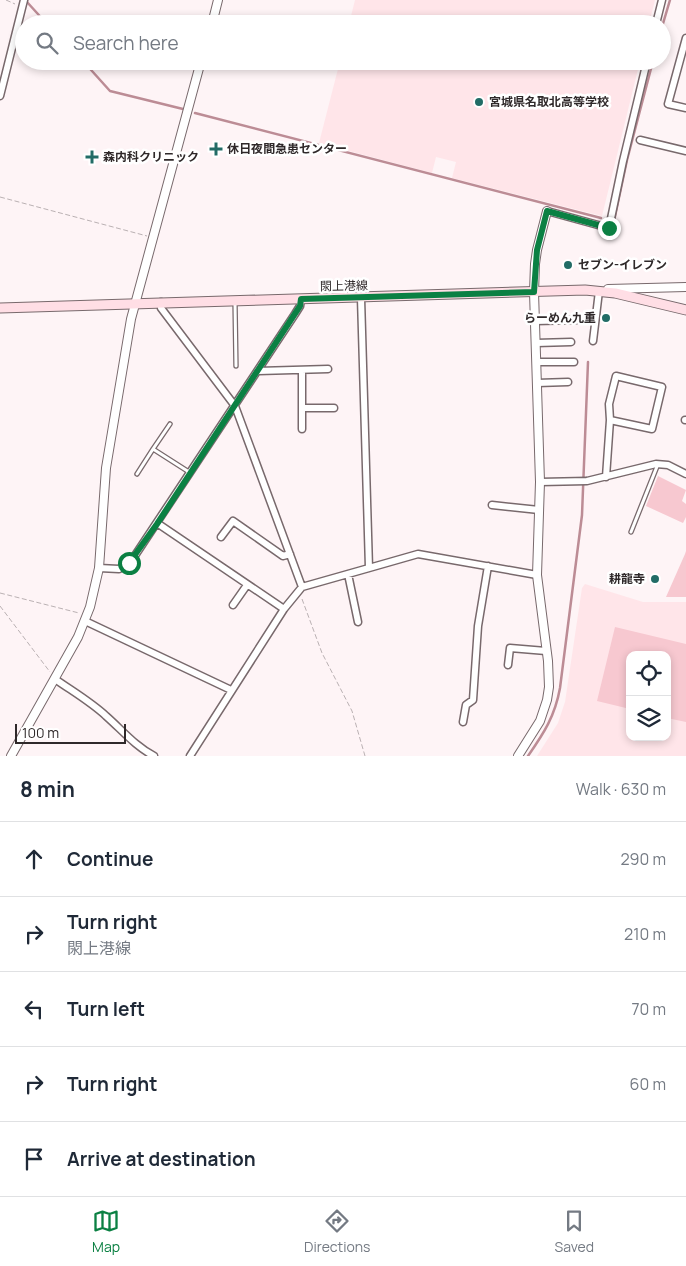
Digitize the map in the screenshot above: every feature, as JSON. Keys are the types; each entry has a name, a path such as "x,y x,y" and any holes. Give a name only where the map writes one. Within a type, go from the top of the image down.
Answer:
{"main road":[{"name":"閖上港線","path":"0,308 585,290 615,293 686,310"}],"street":[{"path":"20,15 24,0"},
{"path":"214,15 218,0"},
{"path":"658,15 662,0"},
{"path":"0,96 15,36"},
{"path":"686,38 682,65 668,104 686,108"},
{"path":"11,756 55,679 86,618 99,568 106,468 131,319 198,70"},
{"path":"518,756 536,728 547,700 549,674 537,575 540,482 534,292 537,250 547,211 609,228 645,70"},
{"path":"640,140 686,152"},
{"path":"649,301 650,294 657,288"},
{"path":"585,290 686,288"},
{"path":"593,341 599,292"},
{"path":"361,298 370,568"},
{"path":"99,568 114,570 124,567 132,560 258,371 300,306 301,299"},
{"path":"161,302 161,308 235,406 290,554 301,589"},
{"path":"535,321 577,320"},
{"path":"536,342 571,342"},
{"path":"536,362 574,362"},
{"path":"258,371 328,369"},
{"path":"302,370 302,429"},
{"path":"606,477 610,420 609,404 616,376 662,387 652,429 610,420"},
{"path":"537,383 568,382"},
{"path":"302,408 334,408"},
{"path":"540,482 587,481 659,464 668,465 686,474"},
{"path":"492,504 539,510"},
{"path":"221,537 233,520 283,556 290,554"},
{"path":"157,524 284,609"},
{"path":"190,756 284,609 301,589 418,554 537,575"},
{"path":"463,722 466,705 472,700 478,626 488,566"},
{"path":"348,574 358,622"},
{"path":"233,605 247,585"},
{"path":"86,618 231,690"},
{"path":"508,665 510,648 546,651"},
{"path":"55,679 106,715 125,735 154,756"}],"lane":[{"path":"234,300 236,366"},
{"path":"136,474 170,424"},
{"path":"153,449 189,473"},
{"path":"631,532 659,464"}],"path":[{"path":"6,0 22,8"},
{"path":"0,197 152,237"},
{"path":"301,589 322,653 352,711 365,756"},
{"path":"0,593 86,618"},
{"path":"0,606 55,679"}],"shaded area":[{"path":"355,0 655,0 651,15 351,15"},
{"name":"宮城県名取北高等学校","path":"338,70 638,70 602,216 452,178 456,162 436,157 432,173 319,143"},
{"path":"658,476 686,490 682,501 686,504 686,517 683,523 646,506"},
{"path":"686,551 686,597 666,597 685,554"},
{"path":"585,584 643,602 686,602 686,756 537,756 558,723 565,702 582,588"},
{"path":"615,627 686,644 686,722 671,719 671,651 626,651 626,708 597,701"}],"waterway":[{"path":"27,0 39,15"},
{"path":"666,15 670,0"},
{"path":"91,70 110,91 183,109"},
{"path":"614,221 627,160 651,70"},
{"path":"195,113 601,218"},
{"path":"528,756 548,724 560,688 582,515 588,362"}],"place":[{"name":"宮城県名取北高等学校","path":"479,102"},
{"name":"休日夜間急患センター","path":"216,149"},
{"name":"森内科クリニック","path":"92,157"},
{"name":"セブン-イレブン","path":"568,265"},
{"name":"らーめん九重","path":"606,318"},
{"name":"耕龍寺","path":"655,579"}],"route":[{"path":"129,563 258,371 300,306 301,299 534,292 537,250 547,211 609,228"}]}
